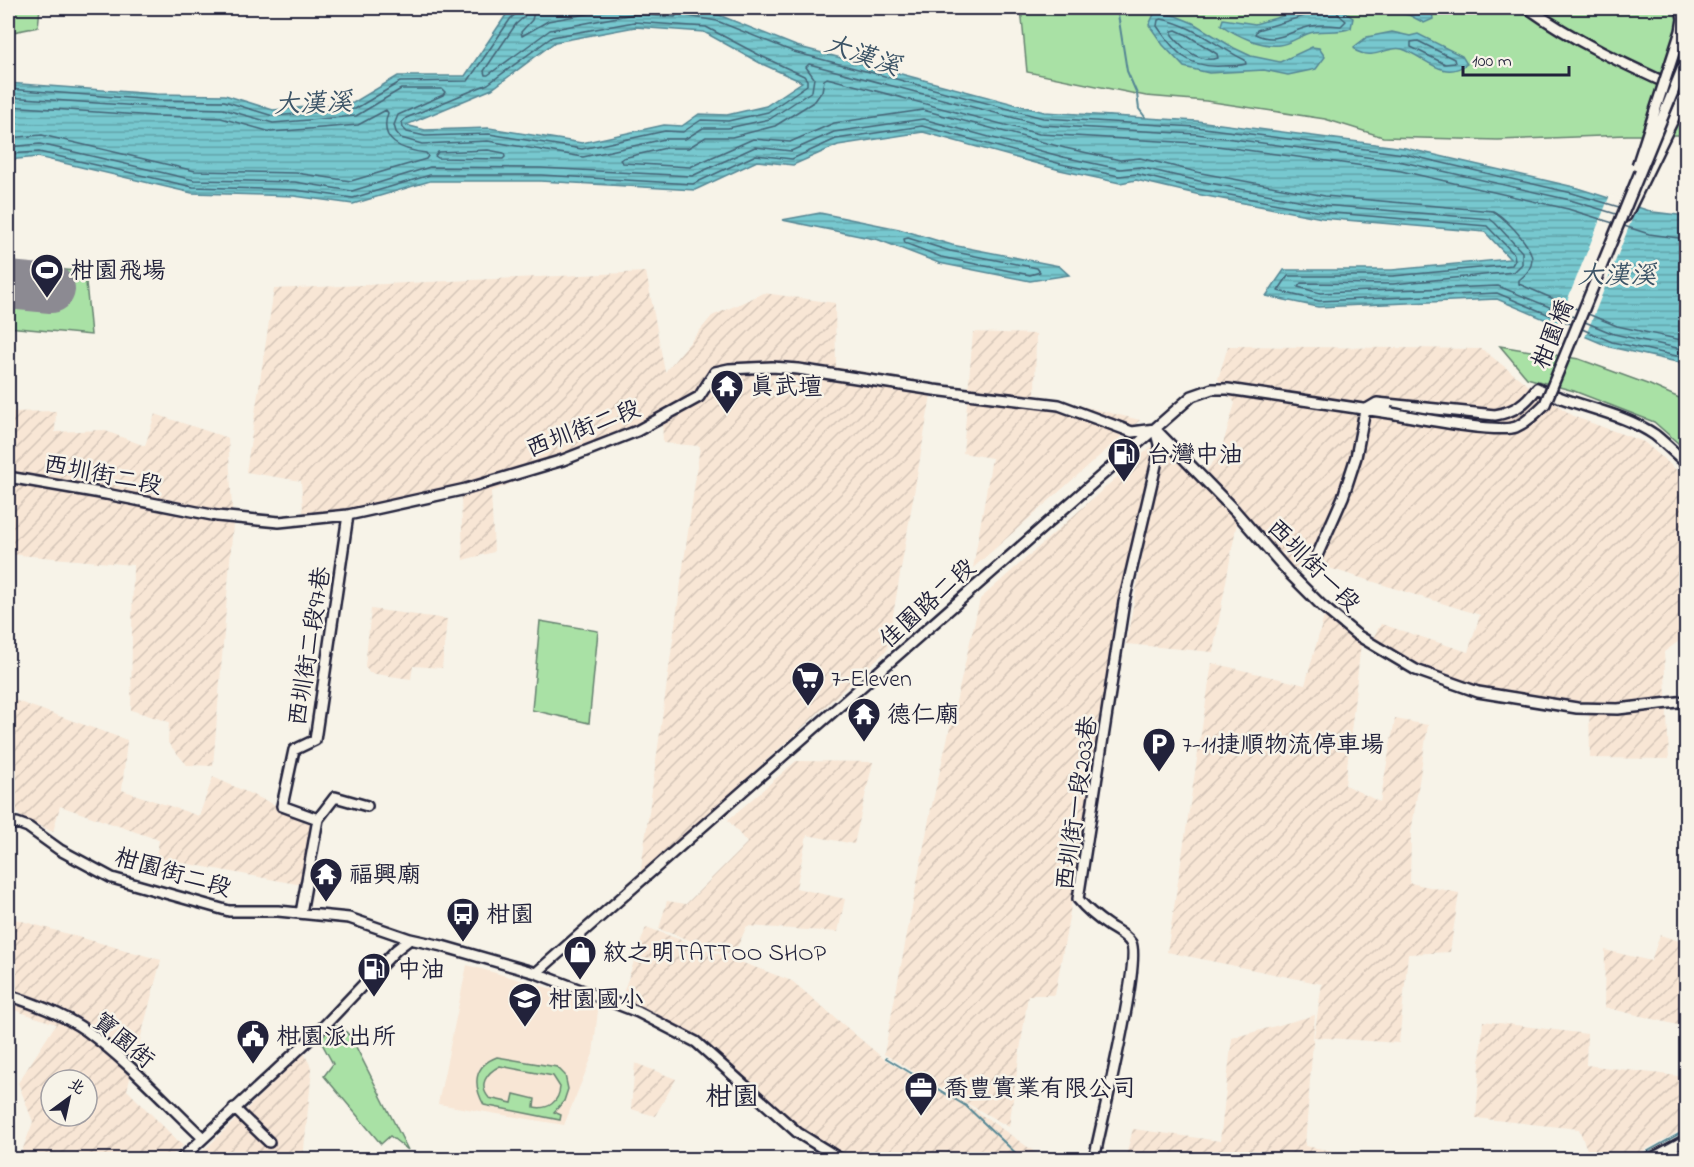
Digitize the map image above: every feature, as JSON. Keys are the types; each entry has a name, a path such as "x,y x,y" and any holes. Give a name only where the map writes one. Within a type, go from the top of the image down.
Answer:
{"street":[{"path":"1528,8 1550,24 1612,59 1686,93 1594,283"},
{"path":"1594,283 1636,168 1681,31 1683,19 1681,8"},
{"name":"柑園橋","path":"1390,413 1482,427 1514,428 1533,416 1545,404 1686,60"},
{"name":"西圳街二段","path":"8,477 217,516 279,522 348,515 466,489 563,460 637,431 699,397 715,372 772,367 1059,405 1132,432 1155,429"},
{"path":"1316,558 1343,497 1356,457 1365,410 1377,403 1495,415 1510,412 1527,402 1537,388 1560,400 1618,418 1653,434 1686,463"},
{"name":"佳園路二段","path":"536,973 1192,396 1212,389 1228,389 1390,413"},
{"name":"西圳街一段","path":"1155,429 1322,606 1358,635 1416,670 1478,692 1577,708 1618,709 1686,701"},
{"name":"西圳街一段203巷","path":"1094,1160 1117,1056 1134,951 1126,936 1095,916 1078,899 1124,602 1160,448 1155,429"},
{"name":"西圳街二段97巷","path":"318,819 282,806 294,750 315,740 348,515"},
{"path":"301,913 318,819 335,796 367,806"},
{"name":"柑園街二段","path":"8,825 17,823 28,827 60,850 112,878 229,910 349,918 410,939 536,973 638,1012 696,1042 798,1133 842,1160"},
{"path":"180,1160 202,1137 325,1025 396,950 410,939"},
{"name":"寶園街","path":"8,995 44,1007 85,1030 111,1051 202,1137"},
{"path":"234,1108 269,1142"},
{"path":"1649,1160 1686,1140"},
{"path":"1672,1160 1674,1147"}],"shaded area":[{"path":"646,272 665,372 712,316 764,293 835,303 836,367 933,383 887,650 640,876 700,446 663,443 662,417 491,492 494,552 463,560 461,496 304,524 301,481 246,472 274,289"},
{"path":"973,332 1036,334 1035,395 1140,420 973,568 992,458 963,453"},
{"path":"1228,346 1482,349 1529,386 1575,417 1644,442 1686,478 1686,636 1664,652 1669,759 1590,758 1589,703 1481,688 1415,666 1373,638 1381,624 1468,652 1480,615 1313,563 1294,568 1205,472 1220,454 1235,403 1218,379"},
{"path":"56,411 55,432 103,430 145,446 155,414 228,438 233,524 213,766 187,765 168,743 169,722 131,710 133,565 8,554 8,412"},
{"path":"1154,444 1055,995 1028,995 1009,1127 956,1097 1045,1159 850,1159 810,1135 706,1044 621,999 646,927 792,981 884,1059 945,1094 946,1098 947,1091 884,1054 931,809 980,599"},
{"path":"1163,445 1237,522 1213,652 1126,644"},
{"path":"371,609 447,619 442,668 413,666 411,679 369,673 365,666"},
{"path":"1325,613 1361,643 1345,785 1380,802 1395,719 1428,725 1411,833 1410,883 1459,893 1450,952 1408,954 1399,1043 1314,1037 1322,984 1167,952 1212,663 1305,685"},
{"path":"8,698 127,740 122,790 199,816 213,777 313,822 302,885 156,858 159,840 60,806 53,832 21,817 8,801"},
{"path":"796,761 873,762 854,844 807,835 796,888 845,899 838,932 747,926 733,956 659,929 667,901 686,904 747,843 728,820"},
{"path":"8,888 16,892 11,918 161,960 127,1090 183,1146 167,1159 19,1159 33,1122 18,1083 56,1024 8,1008"},
{"path":"1660,935 1686,943 1686,1027 1604,1007 1605,950 1651,961"},
{"name":"柑園國小","path":"467,965 599,1002 593,1054 564,1125 438,1104"},
{"path":"1315,1015 1305,1146 1349,1154 1348,1159 1125,1159 1133,1129 1220,1141 1232,1038"},
{"path":"1483,1021 1587,1034 1586,1065 1686,1077 1686,1128 1627,1159 1591,1160 1579,1129 1476,1118"},
{"path":"304,1053 312,1069 303,1159 194,1160"},
{"path":"635,1063 676,1079 655,1116 631,1109"}],"green space":[{"path":"8,8 40,8 38,27 8,33"},
{"path":"1021,8 1686,8 1686,135 1498,140 1383,137 1325,119 1206,101 1146,96 1027,72"},
{"name":"柑園飛場","path":"8,264 85,272 91,335 8,327"},
{"path":"1500,346 1579,359 1686,401 1686,450 1654,422 1574,391 1527,378"},
{"path":"540,621 598,631 589,723 532,710"},
{"path":"333,1025 343,1028 352,1039 408,1150 390,1136 381,1144 324,1076 333,1064 319,1038"},
{"path":"497,1057 557,1067 565,1075 568,1089 564,1101 554,1112 561,1115 560,1120 484,1105 478,1090 477,1077 483,1065","holes":["500,1066 553,1076 560,1087 557,1097 552,1104 539,1108 534,1107 535,1099 514,1094 512,1103 489,1098 484,1088 487,1076"]}],"water":[{"name":"大漢溪","path":"520,8 674,8 719,15 796,46 1044,112 1197,121 1405,148 1574,187 1653,212 1686,216 1686,364 1610,347 1497,299 1318,307 1266,296 1284,270 1392,270 1510,259 1485,232 1322,218 1136,180 1120,183 1060,170 923,132 838,145 793,165 757,161 695,190 540,181 430,181 353,204 294,196 192,193 38,157 8,160 8,83 156,94 225,95 273,110 353,103 398,76 465,76 508,12","holes":["635,27 704,32 760,63 802,82 766,106 727,115 699,114 682,126 664,125 582,143 489,128 425,130 406,125 492,89 555,42"]},
{"path":"1310,8 1339,8 1353,18 1351,28 1314,32 1283,44 1272,45 1248,40 1221,25 1223,19 1255,24"},
{"path":"1373,8 1428,8 1432,11 1433,19 1424,23 1409,15"},
{"path":"1155,12 1176,16 1193,23 1251,56 1280,62 1312,47 1319,48 1325,57 1316,69 1288,75 1264,70 1209,73 1184,67 1163,45 1149,25"},
{"path":"1392,32 1410,36 1418,34 1462,56 1467,64 1458,69 1442,69 1402,49 1363,54 1356,51 1354,47 1367,37"},
{"path":"820,213 899,229 952,245 1059,266 1069,275 1030,281 939,263 879,240 782,220"}],"pier":[{"path":"1610,195 1638,204 1584,340 1556,328"}],"waterway":[{"path":"1117,8 1127,71 1137,94 1139,109 1145,117"},
{"path":"886,1058 966,1106 1023,1160"},
{"path":"1632,1160 1686,1130"}],"runway":[{"path":"8,285 51,289"}],"place":[{"name":"柑園飛場","path":"47,299"},
{"name":"真武壇","path":"727,415"},
{"name":"台灣中油","path":"1124,483"},
{"name":"7-Eleven","path":"808,707"},
{"name":"德仁廟","path":"864,743"},
{"name":"7-11捷順物流停車場","path":"1159,773"},
{"name":"福興廟","path":"326,903"},
{"name":"柑園","path":"463,943"},
{"name":"紋之明TATTOO SHOP","path":"580,981"},
{"name":"中油","path":"374,998"},
{"name":"柑園國小","path":"525,1028"},
{"name":"柑園派出所","path":"253,1065"},
{"name":"喬豊實業有限公司","path":"921,1117"}],"district":[{"name":"柑園","path":"732,1096"}]}
